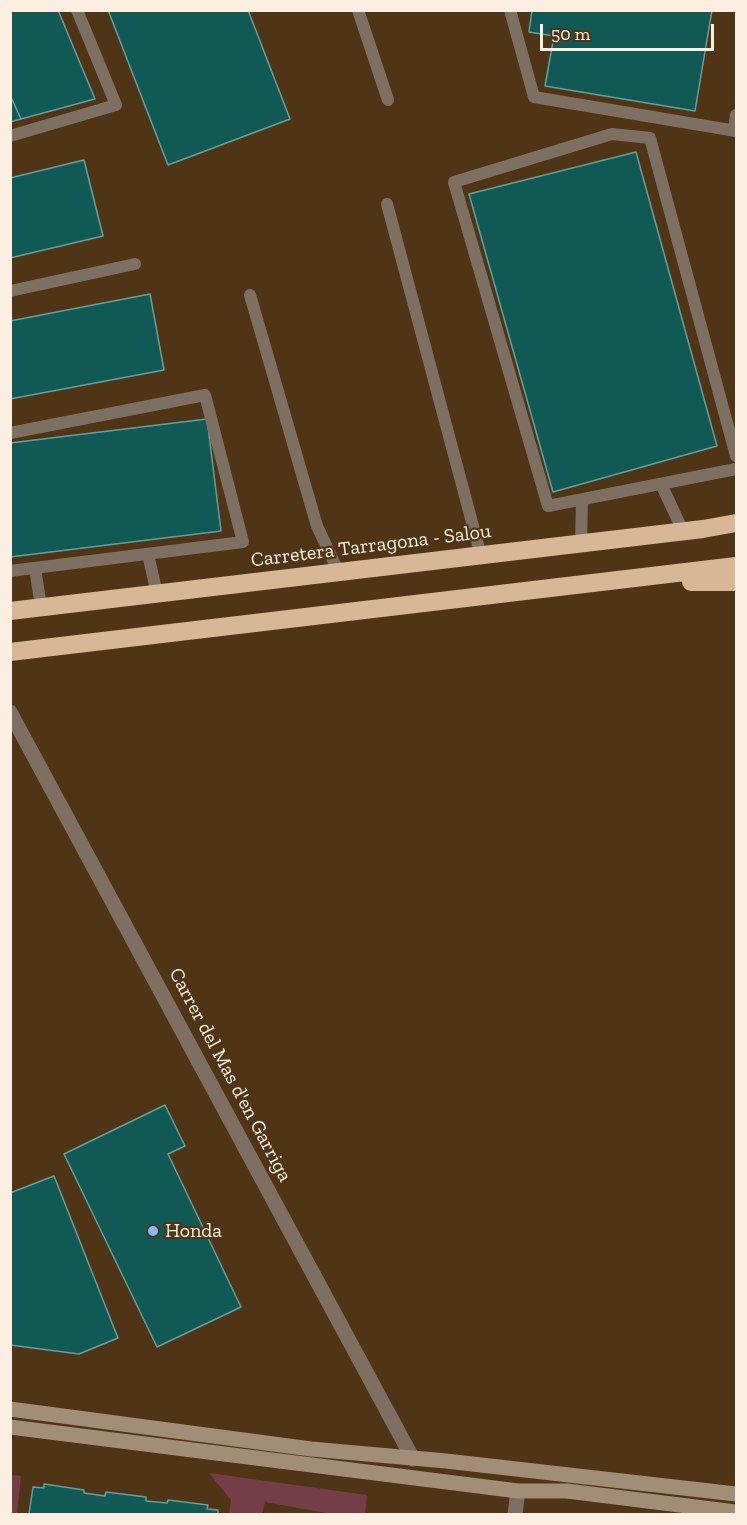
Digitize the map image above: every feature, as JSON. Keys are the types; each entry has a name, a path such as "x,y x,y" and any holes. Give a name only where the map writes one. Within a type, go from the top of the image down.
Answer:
{"highway":[{"name":"Carretera Tarragona - Salou","path":"10,611 581,544 736,523"},
{"path":"10,652 736,566"},
{"path":"623,581 736,582"}],"main road":[{"path":"10,1409 310,1449 736,1494"},
{"path":"10,1426 518,1491 567,1491 736,1512"}],"street":[{"name":"Carrer del Mas d'en Garriga","path":"10,712 413,1459"},
{"path":"515,1515 518,1491"}],"lane":[{"path":"10,136 116,105 77,10"},
{"path":"358,10 388,100"},
{"path":"510,10 534,97 735,131 736,115"},
{"path":"736,456 650,138 612,135 454,182 548,506 736,470"},
{"path":"387,204 481,556"},
{"path":"10,291 135,264"},
{"path":"250,295 317,526 339,573"},
{"path":"10,433 205,395 243,542 10,571"},
{"path":"661,484 683,531"},
{"path":"581,544 582,500"},
{"path":"148,554 157,594"},
{"path":"35,568 41,607"}],"shaded area":[{"path":"209,1473 367,1495 365,1514 332,1514 265,1502 262,1514 229,1514 231,1500"},
{"path":"11,1475 21,1476 17,1514 11,1513"}],"building":[{"path":"10,10 58,10 95,99 21,119 10,95"},
{"path":"108,10 248,10 290,119 168,165"},
{"path":"532,10 712,10 695,111 545,86 554,36 529,32"},
{"path":"10,95 21,119 10,122"},
{"path":"636,152 717,446 553,492 469,194"},
{"path":"84,160 103,236 10,258 10,178"},
{"path":"150,294 164,370 10,399 10,321"},
{"path":"207,419 221,531 10,557 10,443"},
{"name":"Honda","path":"165,1105 185,1146 168,1154 241,1307 157,1347 64,1154"},
{"path":"54,1176 118,1338 79,1354 10,1345 10,1193"},
{"path":"44,1484 84,1490 84,1493 105,1496 106,1492 146,1497 146,1501 167,1503 168,1500 208,1505 207,1509 218,1510 218,1514 29,1514 33,1487 44,1488"}],"place":[{"name":"Honda","path":"153,1231"}]}
